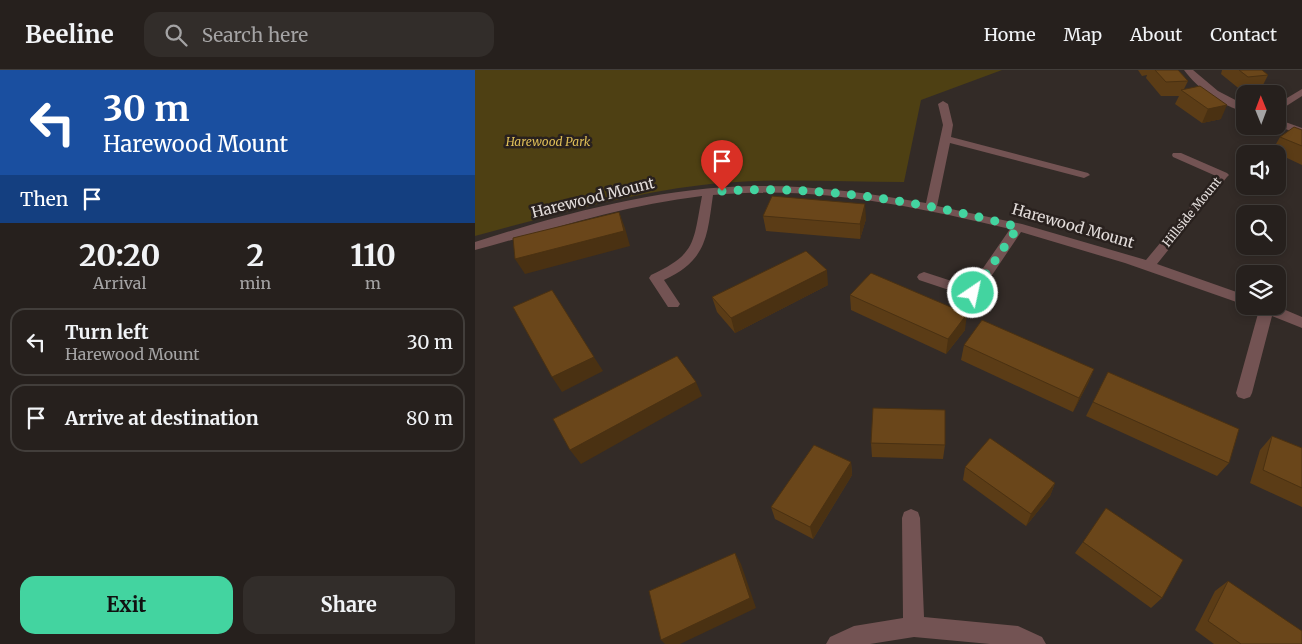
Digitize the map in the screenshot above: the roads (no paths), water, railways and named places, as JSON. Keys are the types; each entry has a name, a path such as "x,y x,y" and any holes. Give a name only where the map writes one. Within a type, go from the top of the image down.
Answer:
{"street":[{"path":"1188,70 1197,81 1223,100 1236,105"},
{"path":"1286,102 1302,92"},
{"path":"931,208 947,139 948,125 943,104"},
{"path":"1286,126 1302,132"},
{"path":"947,139 1084,175"},
{"name":"Hillside Mount","path":"1149,265 1223,175 1177,155"},
{"name":"Harewood Mount","path":"475,246 607,209 708,192 776,189 828,192 931,208 1018,227 1149,265 1236,297"},
{"path":"673,304 656,278 680,266 699,245 708,192"},
{"path":"924,277 973,293 1018,227"},
{"path":"1244,393 1262,315"},
{"path":"1283,315 1302,323"},
{"path":"911,518 914,627"},
{"path":"837,644 854,636 914,627 1018,636 1035,644"}],"park label":[{"name":"Harewood Park","path":"548,142"}]}
